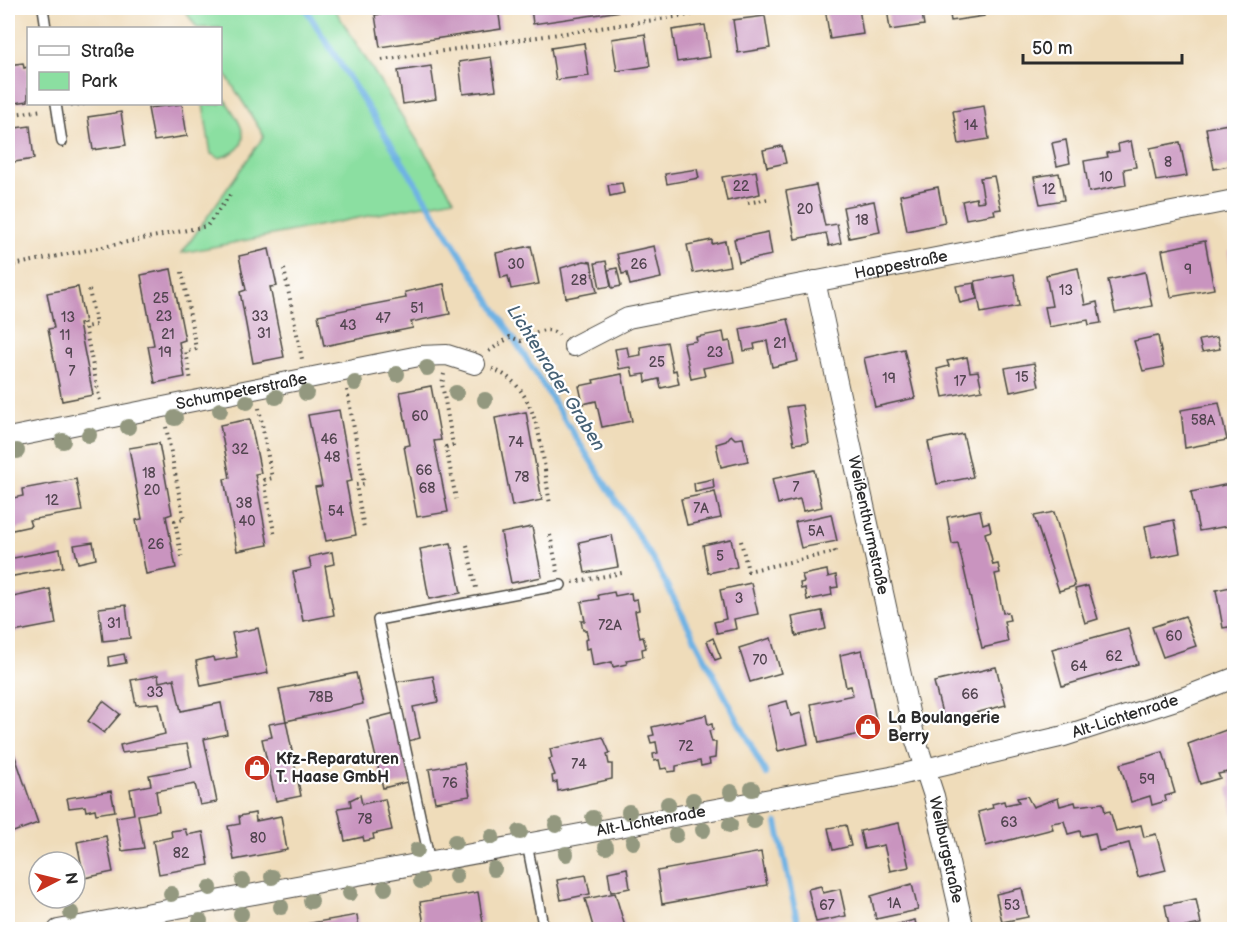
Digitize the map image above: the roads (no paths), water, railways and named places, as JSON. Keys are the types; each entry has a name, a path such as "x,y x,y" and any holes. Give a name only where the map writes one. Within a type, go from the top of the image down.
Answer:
{"street":[{"name":"Happestraße","path":"574,346 628,318 1234,200"},
{"name":"Weißenthurmstraße","path":"815,281 914,735 925,770"},
{"name":"Schumpeterstraße","path":"8,438 419,356 447,356 475,364"},
{"name":"Alt-Lichtenrade","path":"58,930 925,770 1064,736 1185,697 1234,678"},
{"name":"Weilburgstraße","path":"925,770 934,796 964,930"}],"lane":[{"path":"43,8 45,27"},
{"path":"56,105 62,142"},
{"path":"430,862 378,620 561,585"},
{"path":"527,844 544,930"}],"waterway":[{"name":"Lichtenrader Graben","path":"305,8 654,561 766,774"},
{"name":"Lichtenrader Graben","path":"777,823 799,930"}],"place":[{"name":"La Boulangerie Berry","path":"868,727"},
{"name":"Kfz-Reparaturen T. Haase GmbH","path":"257,768"}]}
